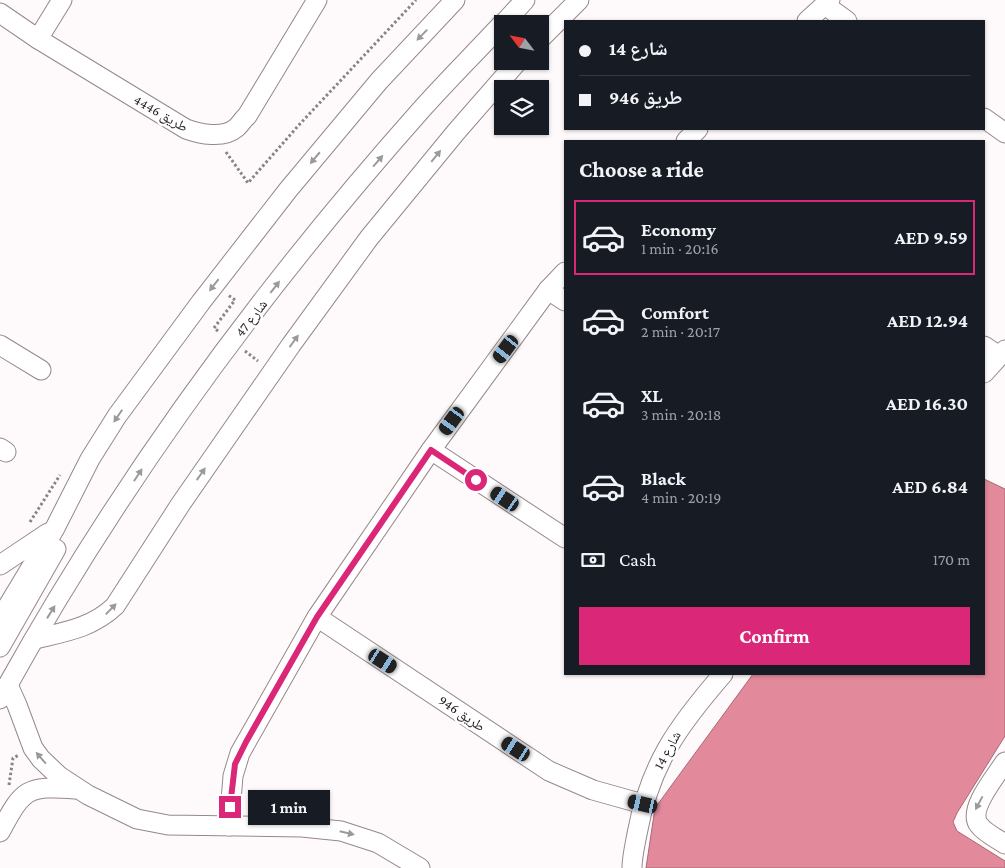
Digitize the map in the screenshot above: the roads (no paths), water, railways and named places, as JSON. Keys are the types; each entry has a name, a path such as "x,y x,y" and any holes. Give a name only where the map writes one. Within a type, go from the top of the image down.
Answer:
{"street":[{"path":"38,39 62,0"},
{"name":"طريق 4446","path":"0,13 38,39 186,129 200,134 215,135 235,129 247,116 317,0"},
{"path":"0,619 55,528 90,459 117,416 288,190 379,81 455,0"},
{"name":"شارع 47","path":"511,15 525,0"},
{"path":"549,30 579,0"},
{"path":"808,20 827,3 847,20"},
{"name":"شارع 47","path":"4,692 90,548 156,448 239,334 328,218 422,110 494,34"},
{"path":"35,639 82,628 99,619 115,606 180,505 369,238 456,132 510,70"},
{"path":"985,119 1005,133"},
{"path":"687,140 697,130"},
{"path":"229,826 233,776 240,753 317,617 431,450 548,290 564,273"},
{"path":"548,290 564,300"},
{"path":"0,345 42,370"},
{"path":"985,371 996,350"},
{"path":"431,450 564,537"},
{"path":"0,647 59,544 90,459"},
{"path":"0,565 55,528"},
{"name":"طريق 946","path":"317,617 549,771 592,790 643,804"},
{"name":"شارع 14","path":"632,868 643,804 655,771 670,741 690,712 722,675"},
{"path":"4,692 20,713 32,748 41,759 59,776 79,789 137,819 168,825 302,827 341,831 378,843 420,868"},
{"path":"1005,762 978,805 975,816 976,821 983,830 1005,844"},
{"path":"0,832 6,804 24,794 35,789 49,787 79,789"}]}
